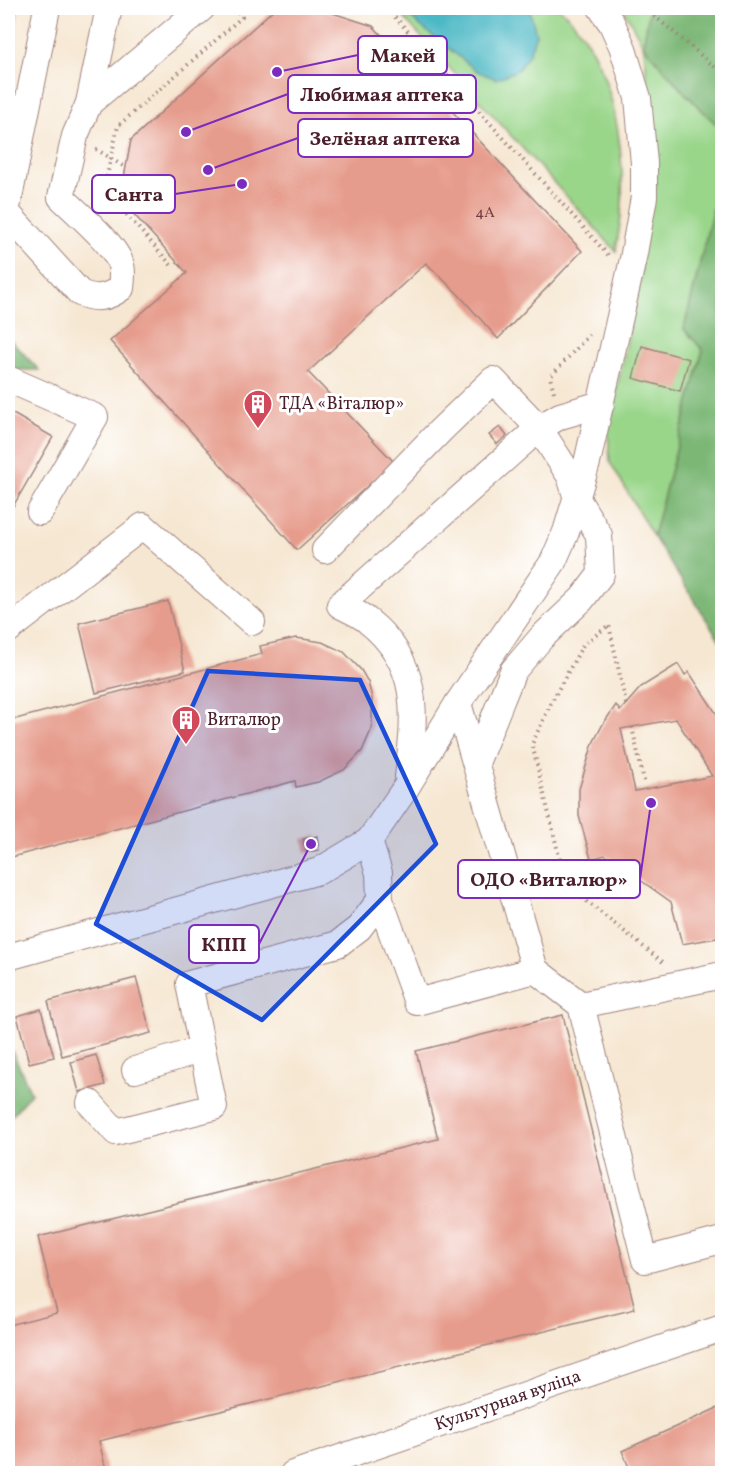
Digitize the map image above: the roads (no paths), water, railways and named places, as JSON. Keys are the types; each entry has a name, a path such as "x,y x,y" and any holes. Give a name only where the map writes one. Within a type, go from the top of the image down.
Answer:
{"street":[{"path":"8,203 47,8"},
{"path":"8,214 80,293 88,297 100,298 111,295 121,288 123,277 121,264 114,251 61,197 75,136 89,103 109,8"},
{"path":"89,103 202,8"},
{"path":"8,957 319,871 369,841 553,562 577,499 601,404 633,259 644,197 644,163 638,98 622,46 612,24 601,8"},
{"path":"8,379 94,417 40,512"},
{"path":"325,550 441,430 493,380 539,428 570,476 577,499 599,535 601,574 582,599 542,636 513,671 476,763"},
{"path":"407,786 414,707 409,677 391,642 366,619 340,605 539,428 560,416 601,404"},
{"path":"8,630 143,526 252,622"},
{"path":"458,703 535,970 581,1005 645,1260 723,1240"},
{"path":"369,841 379,873 380,900 417,1002 535,970"},
{"path":"90,1103 116,1132 214,1107 189,984 338,945 359,928 380,900"},
{"path":"581,1005 723,975"},
{"path":"135,1070 202,1049"},
{"name":"Культурная вуліца","path":"293,1473 723,1328"}],"water":[{"path":"398,8 529,8 536,34 529,54 518,70 496,79 477,71"}],"place":[{"name":"Макей","path":"277,72"},
{"name":"Любимая аптека","path":"186,132"},
{"name":"Зелёная аптека","path":"208,170"},
{"name":"Санта","path":"242,184"},
{"name":"ТДА «Віталюр»","path":"258,430"},
{"name":"Виталюр","path":"186,746"},
{"name":"ОДО «Виталюр»","path":"651,803"},
{"name":"КПП","path":"311,844"}]}
